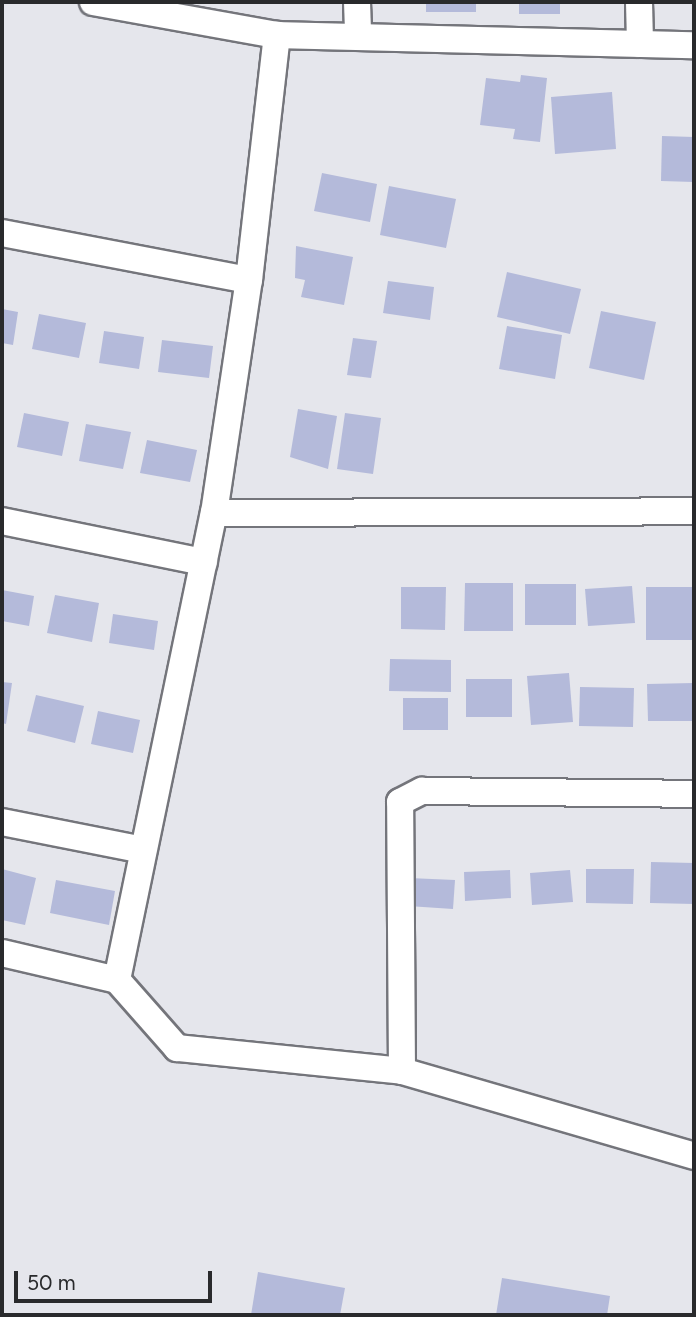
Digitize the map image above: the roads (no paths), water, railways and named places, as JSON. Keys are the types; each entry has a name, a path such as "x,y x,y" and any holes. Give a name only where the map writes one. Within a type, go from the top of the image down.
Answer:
{"street":[{"path":"99,2 277,35 358,33 694,45"},
{"path":"358,2 358,33"},
{"path":"639,2 640,44"},
{"path":"117,980 214,513 249,280 277,35"},
{"path":"2,233 249,280"},
{"path":"214,513 694,511"},
{"path":"2,521 204,562"},
{"path":"402,1071 400,802 422,791 694,794"},
{"path":"2,822 143,850"},
{"path":"2,953 117,980 177,1048 402,1071 694,1156"}]}
